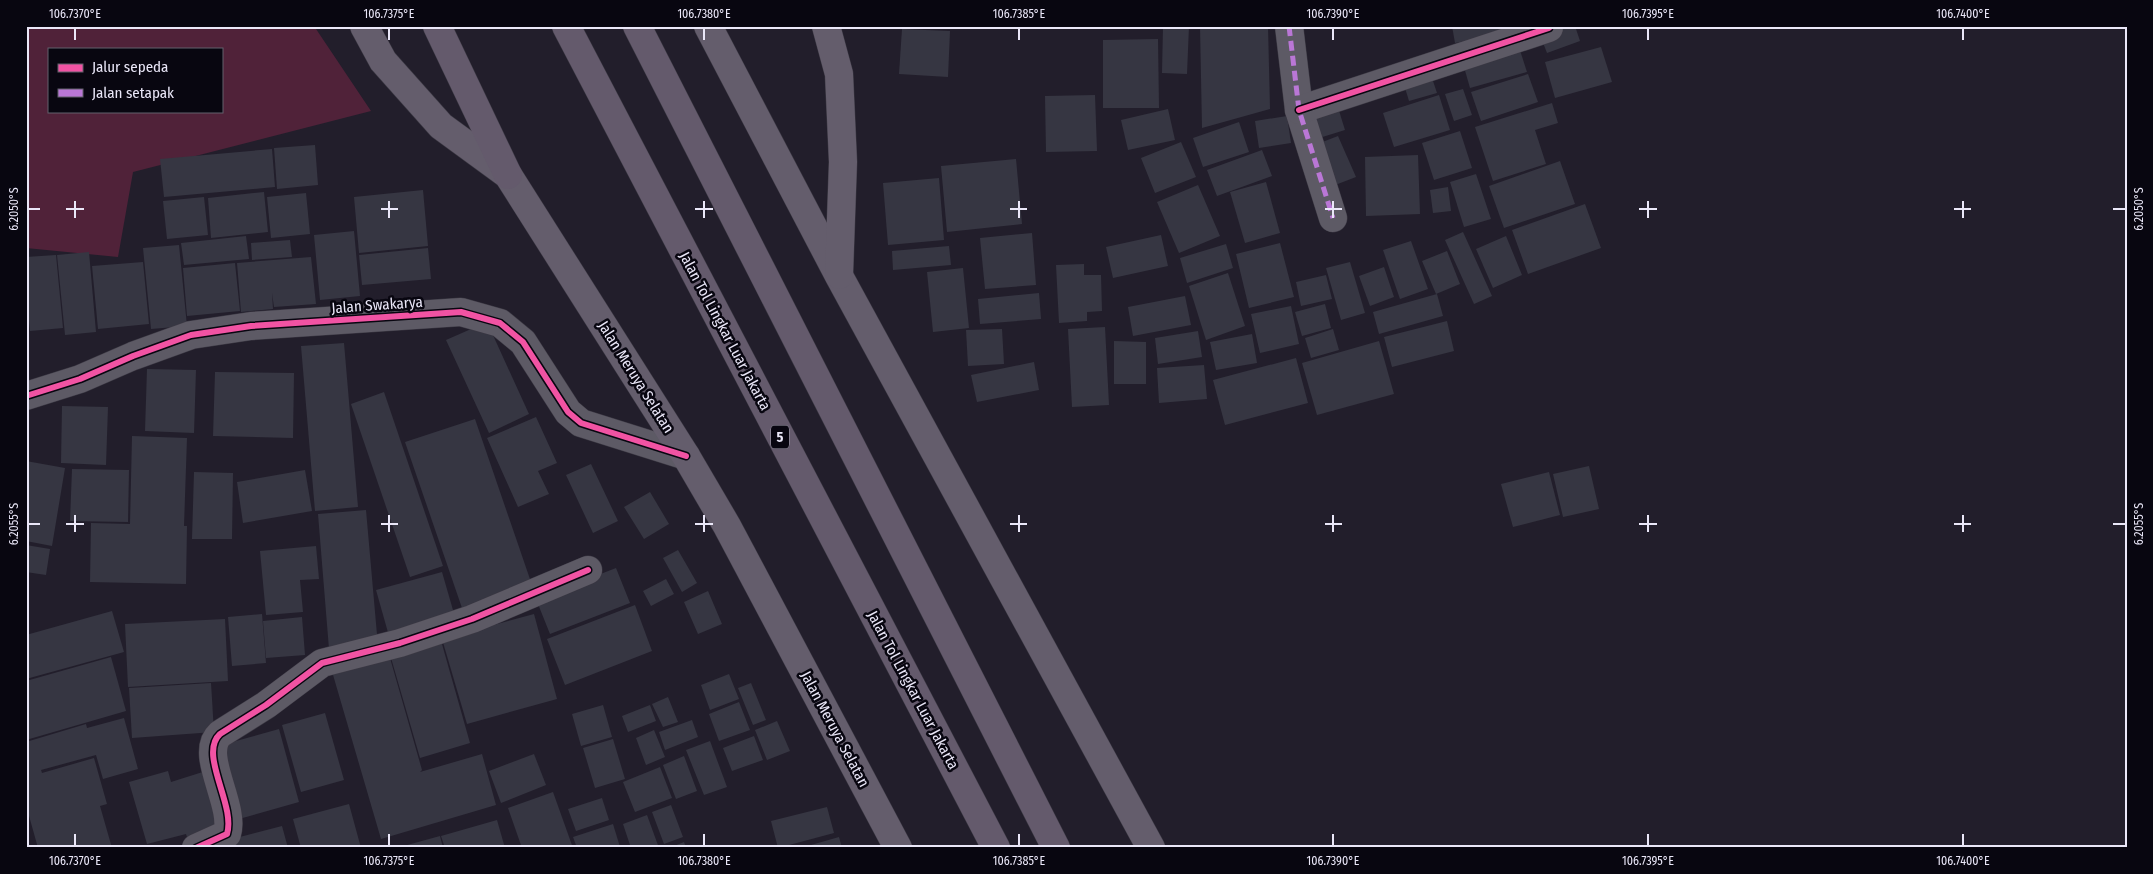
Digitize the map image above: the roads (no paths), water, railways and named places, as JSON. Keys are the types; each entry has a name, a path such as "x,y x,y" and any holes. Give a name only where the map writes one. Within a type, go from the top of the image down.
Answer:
{"highway":[{"path":"437,26 508,175"},
{"name":"Jalan Tol Lingkar Luar Jakarta","path":"566,26 996,848"},
{"path":"637,26 1056,848"}],"main road":[{"name":"Jalan Meruya Selatan","path":"364,26 383,61 441,126 508,175 686,456 727,526 898,848"},
{"path":"708,26 839,276 1151,848"},
{"path":"826,26 839,74 843,162 839,276"}],"street":[{"path":"1289,26 1299,110 1333,218"},
{"path":"1299,110 1548,28"},
{"name":"Jalan Swakarya","path":"26,396 80,379 133,356 191,335 251,326 461,312 500,322 523,342 568,412 581,422 686,456"},
{"path":"196,848 226,834 229,827 229,816 211,751 214,739 220,734 266,705 322,663 400,643 472,619 588,570"}]}
